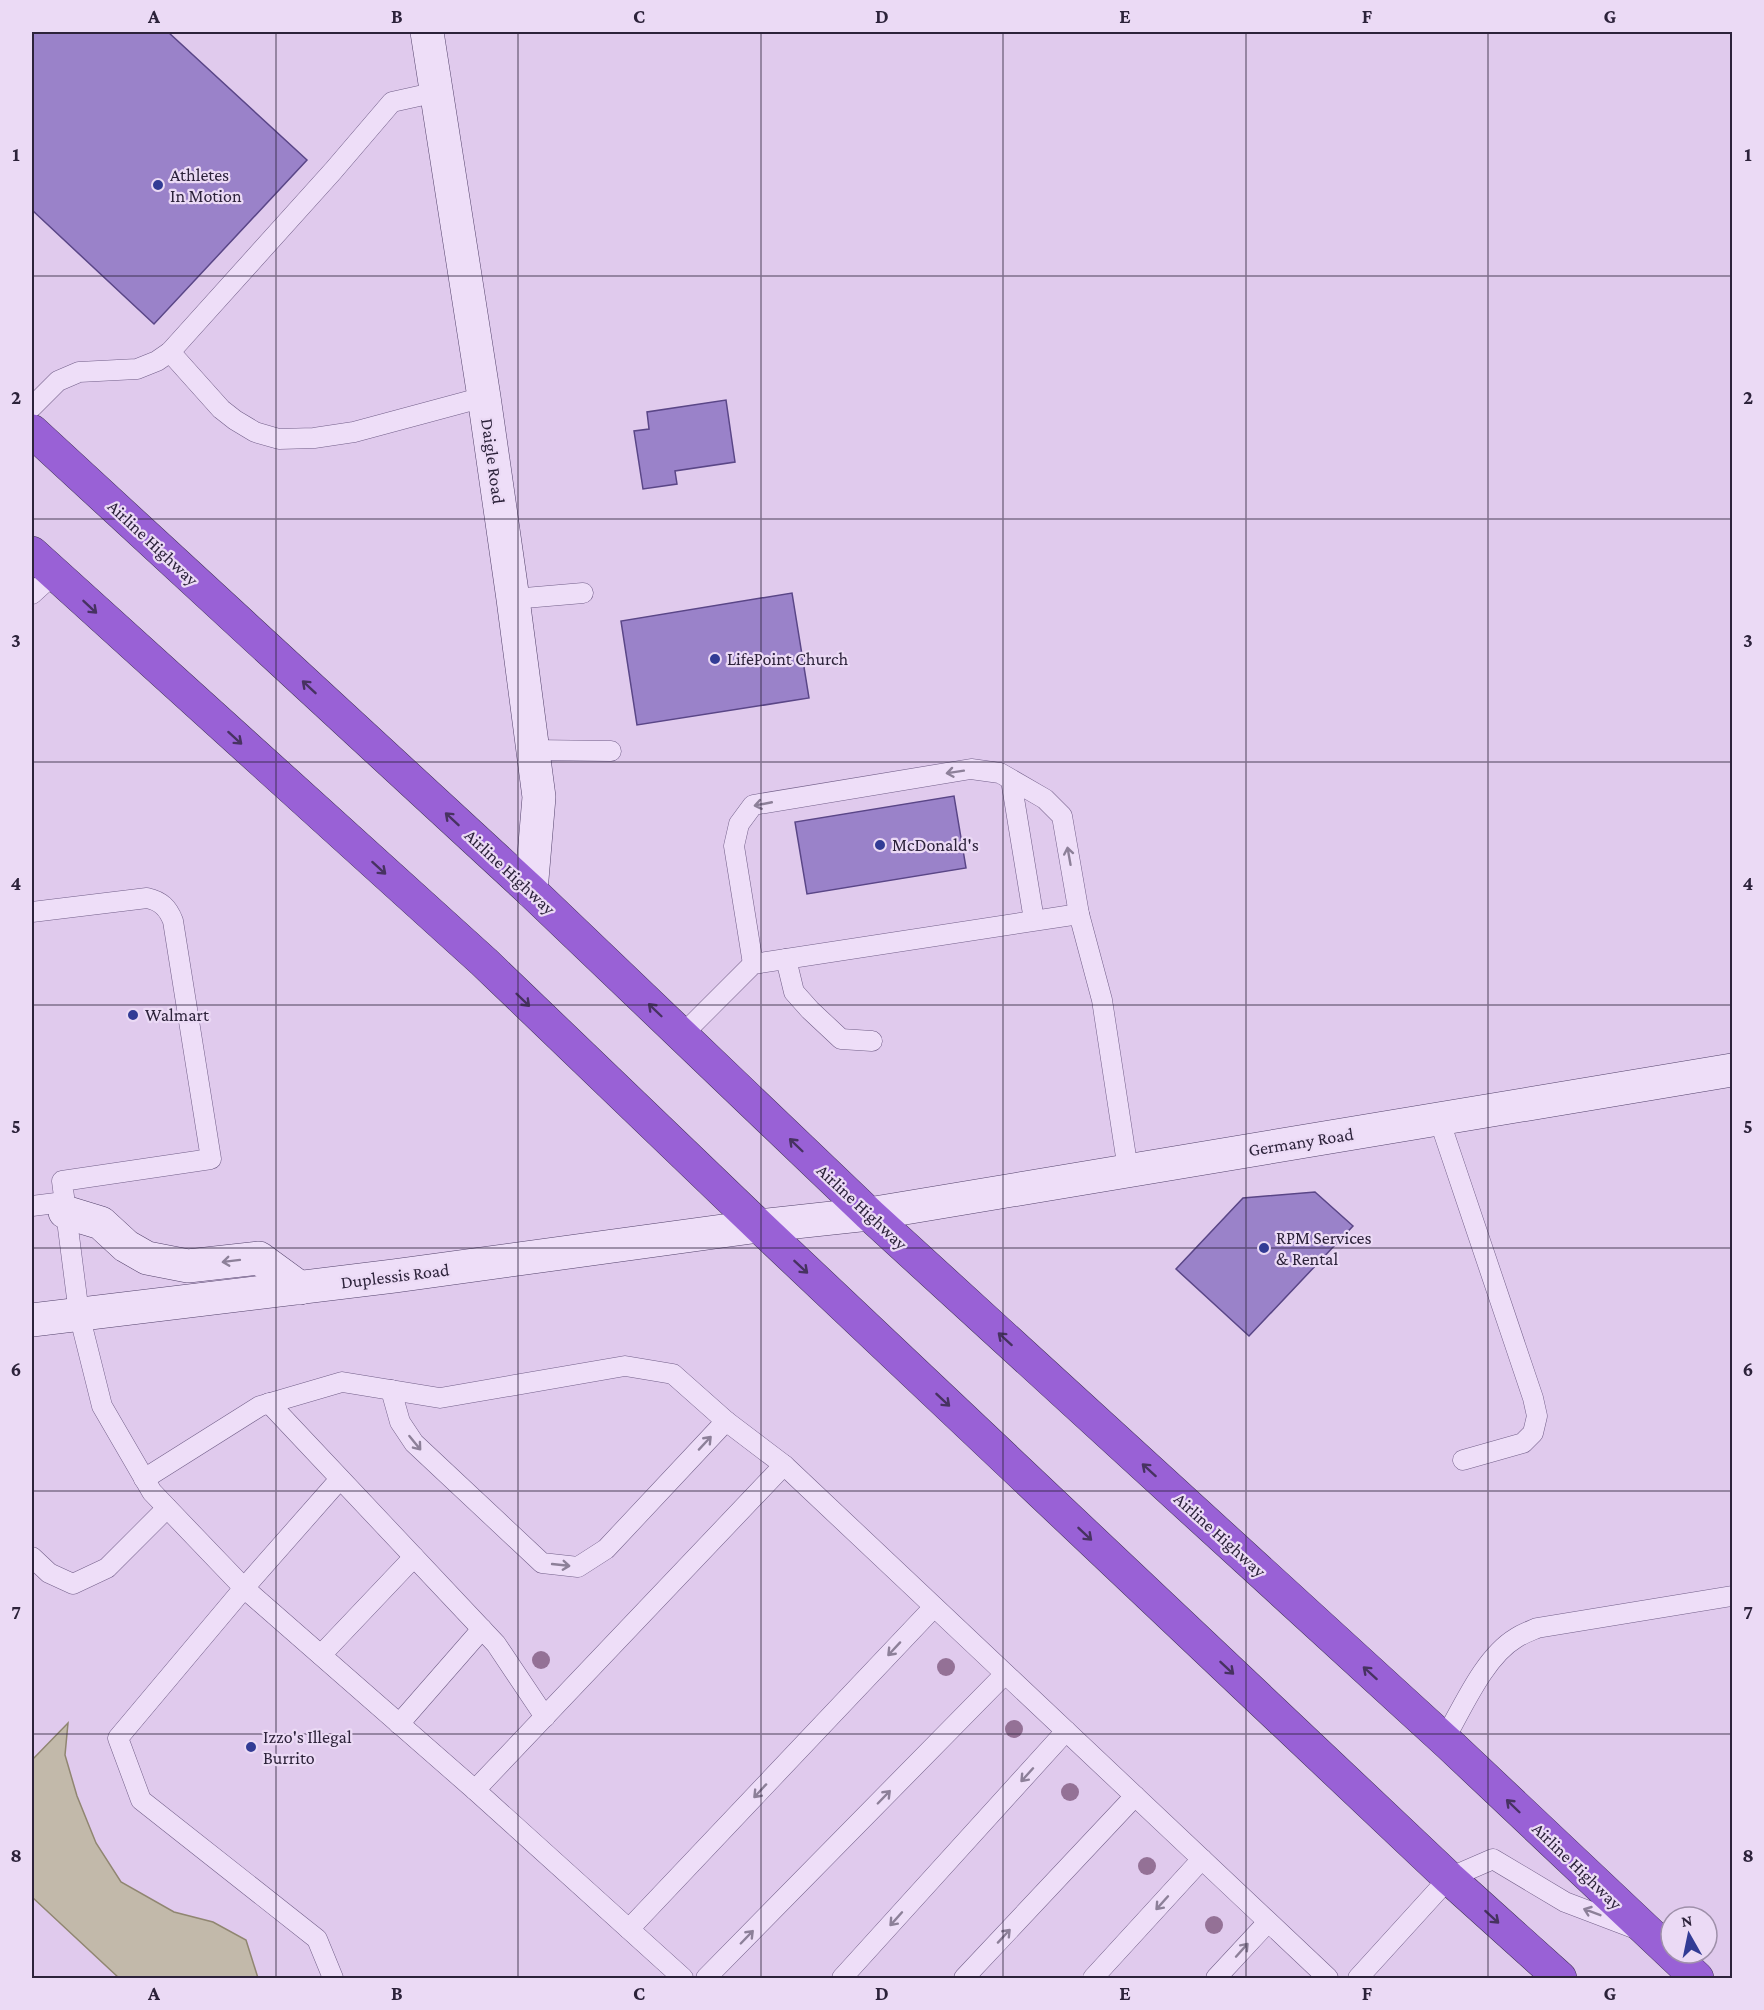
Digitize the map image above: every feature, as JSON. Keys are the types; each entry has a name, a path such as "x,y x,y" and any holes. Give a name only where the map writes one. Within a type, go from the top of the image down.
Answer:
{"highway":[{"name":"Airline Highway","path":"32,431 531,891 869,1214 1444,1740 1697,1978"},
{"path":"39,574 484,962 759,1226 1449,1878 1560,1978"}],"street":[{"name":"Daigle Road","path":"427,32 484,397 539,798 531,891"},
{"name":"Germany Road","path":"869,1214 1732,1070"},
{"path":"65,1207 101,1223 126,1246 147,1258 188,1266 259,1258 300,1288"},
{"name":"Duplessis Road","path":"32,1320 300,1288 759,1226 869,1214"}],"lane":[{"path":"32,406 58,381 79,372 137,369 157,361 170,352 326,180 392,102 437,92"},
{"path":"170,352 221,409 255,432 279,439 314,438 354,432 484,397"},
{"path":"513,599 583,592"},
{"path":"533,750 610,751"},
{"path":"753,964 734,846 739,824 753,805 971,769 999,773 1045,799 1062,816 1079,914 1102,1000 1128,1170"},
{"path":"1011,780 1034,920"},
{"path":"32,912 147,898 156,900 165,906 173,921 211,1159 62,1180 79,1314 102,1406 144,1479 152,1492 244,1588 475,1790 683,1978"},
{"path":"682,1035 753,964 1079,914"},
{"path":"786,959 795,992 810,1010 841,1039 872,1041"},
{"path":"1439,1119 1533,1398 1537,1416 1533,1433 1523,1443 1463,1460"},
{"path":"32,1206 65,1207"},
{"path":"144,1479 260,1406 342,1382 440,1398 625,1366 673,1374 726,1421 784,1466 1328,1978"},
{"path":"391,1390 400,1422 414,1443 542,1563 578,1567 606,1549 726,1421"},
{"path":"269,1403 496,1644 545,1717"},
{"path":"475,1790 784,1466"},
{"path":"333,1978 317,1940 141,1800 118,1738 244,1588 340,1479"},
{"path":"32,1557 49,1573 73,1584 107,1568 167,1508"},
{"path":"321,1655 414,1557"},
{"path":"1444,1740 1478,1680 1496,1655 1515,1638 1537,1628 1732,1596"},
{"path":"629,1929 934,1606"},
{"path":"399,1724 482,1629"},
{"path":"706,1978 1005,1674"},
{"path":"842,1978 1066,1731"},
{"path":"964,1978 1135,1797"},
{"path":"1093,1978 1202,1859"},
{"path":"1358,1978 1449,1878 1493,1859 1565,1902 1647,1933"},
{"path":"1216,1978 1268,1922"}],"shaded area":[{"path":"68,1723 65,1755 77,1796 96,1843 121,1882 174,1912 213,1922 246,1940 258,1978 119,1978 32,1897 32,1760"}],"building":[{"name":"Athletes In Motion","path":"32,32 168,32 307,160 154,324 32,210"},
{"path":"726,400 735,462 675,471 677,484 643,489 634,431 649,429 647,412"},
{"name":"LifePoint Church","path":"792,593 809,698 637,725 621,621"},
{"name":"McDonald's","path":"954,796 966,868 807,894 795,822"},
{"name":"RPM Services & Rental","path":"1315,1192 1353,1226 1249,1336 1176,1269 1243,1198"}],"place":[{"name":"Athletes In Motion","path":"158,185"},
{"name":"LifePoint Church","path":"715,659"},
{"name":"McDonald's","path":"880,845"},
{"name":"Walmart","path":"133,1015"},
{"name":"RPM Services & Rental","path":"1264,1248"},
{"name":"Izzo's Illegal Burrito","path":"251,1747"}]}
